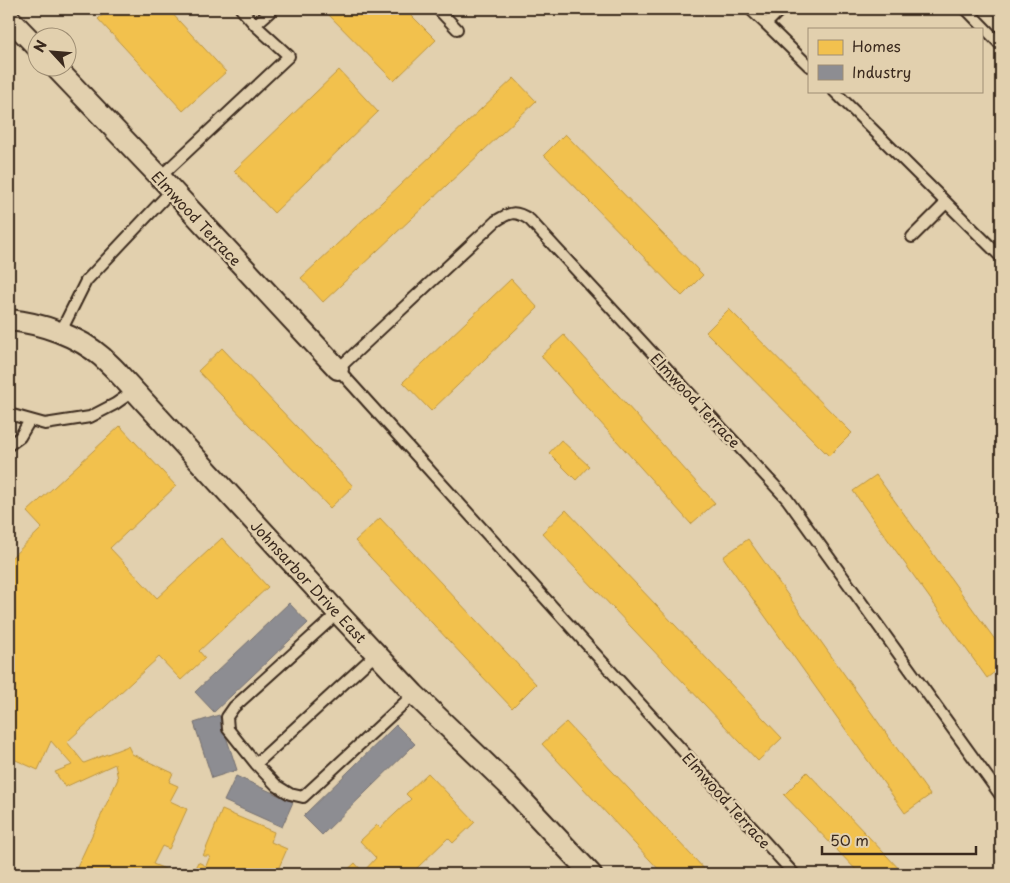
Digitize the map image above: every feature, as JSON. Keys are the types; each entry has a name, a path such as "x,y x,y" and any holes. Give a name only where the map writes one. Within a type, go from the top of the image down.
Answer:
{"street":[{"path":"9,18 28,38"},
{"name":"Elmwood Terrace","path":"65,78 338,369"},
{"name":"Johnsarbor Drive East","path":"9,320 21,321 60,332 101,356 135,390 376,654 506,784 591,874"}],"lane":[{"path":"60,332 86,281 166,184 289,56 255,25 241,9"},
{"path":"255,25 273,9"},
{"path":"438,9 457,29"},
{"path":"750,9 808,65"},
{"path":"766,24 780,9"},
{"path":"966,9 1001,45"},
{"path":"835,92 1001,258"},
{"path":"912,237 946,203"},
{"name":"Elmwood Terrace","path":"794,874 338,369 496,221 506,214 522,214 530,220 787,499 1001,796"},
{"path":"9,414 45,424 90,417 115,404 135,390"},
{"path":"9,446 20,436 30,420"},
{"path":"338,613 234,707 228,717 228,729 276,786 290,794 303,797 414,694"},
{"path":"256,764 376,654"}],"building: Homes":[{"path":"109,9 168,9 226,72 183,111 98,19"},
{"path":"323,9 405,9 436,40 394,81"},
{"path":"339,70 378,112 274,213 234,171"},
{"path":"514,78 536,101 323,302 301,278"},
{"path":"565,134 703,275 682,296 544,155"},
{"path":"511,279 538,308 431,411 403,382"},
{"path":"729,309 852,433 829,456 706,332"},
{"path":"564,335 715,503 691,524 541,356"},
{"path":"222,348 353,486 330,508 198,371"},
{"path":"120,426 176,486 110,548 157,598 222,538 268,587 199,651 205,658 181,680 159,657 67,742 84,763 128,746 132,754 173,773 169,782 178,786 170,801 187,809 169,849 162,846 153,864 177,874 74,874 118,779 115,764 65,787 55,772 72,765 51,741 38,770 9,757 9,560 42,528 27,512"},
{"path":"561,440 589,466 576,480 549,453"},
{"path":"876,475 1001,648 1001,667 987,678 853,491"},
{"path":"566,510 782,738 758,761 542,533"},
{"path":"380,518 536,684 512,708 355,541"},
{"path":"748,539 930,795 905,813 723,557"},
{"path":"566,722 709,874 663,874 542,744"},
{"path":"807,772 904,874 860,874 784,795"},
{"path":"428,773 475,822 453,843 448,838 417,868 422,874 343,874 355,863 363,872 376,858 360,841 377,825 380,828 411,799 406,794"},
{"path":"222,810 274,832 271,842 287,849 276,874 192,874 198,862 206,866 210,856 203,856"}],"building: Industry":[{"path":"289,603 308,623 214,712 195,692"},
{"path":"219,715 237,770 212,778 194,723"},
{"path":"396,725 415,744 322,835 303,816"},
{"path":"236,776 293,802 282,827 224,801"}]}
